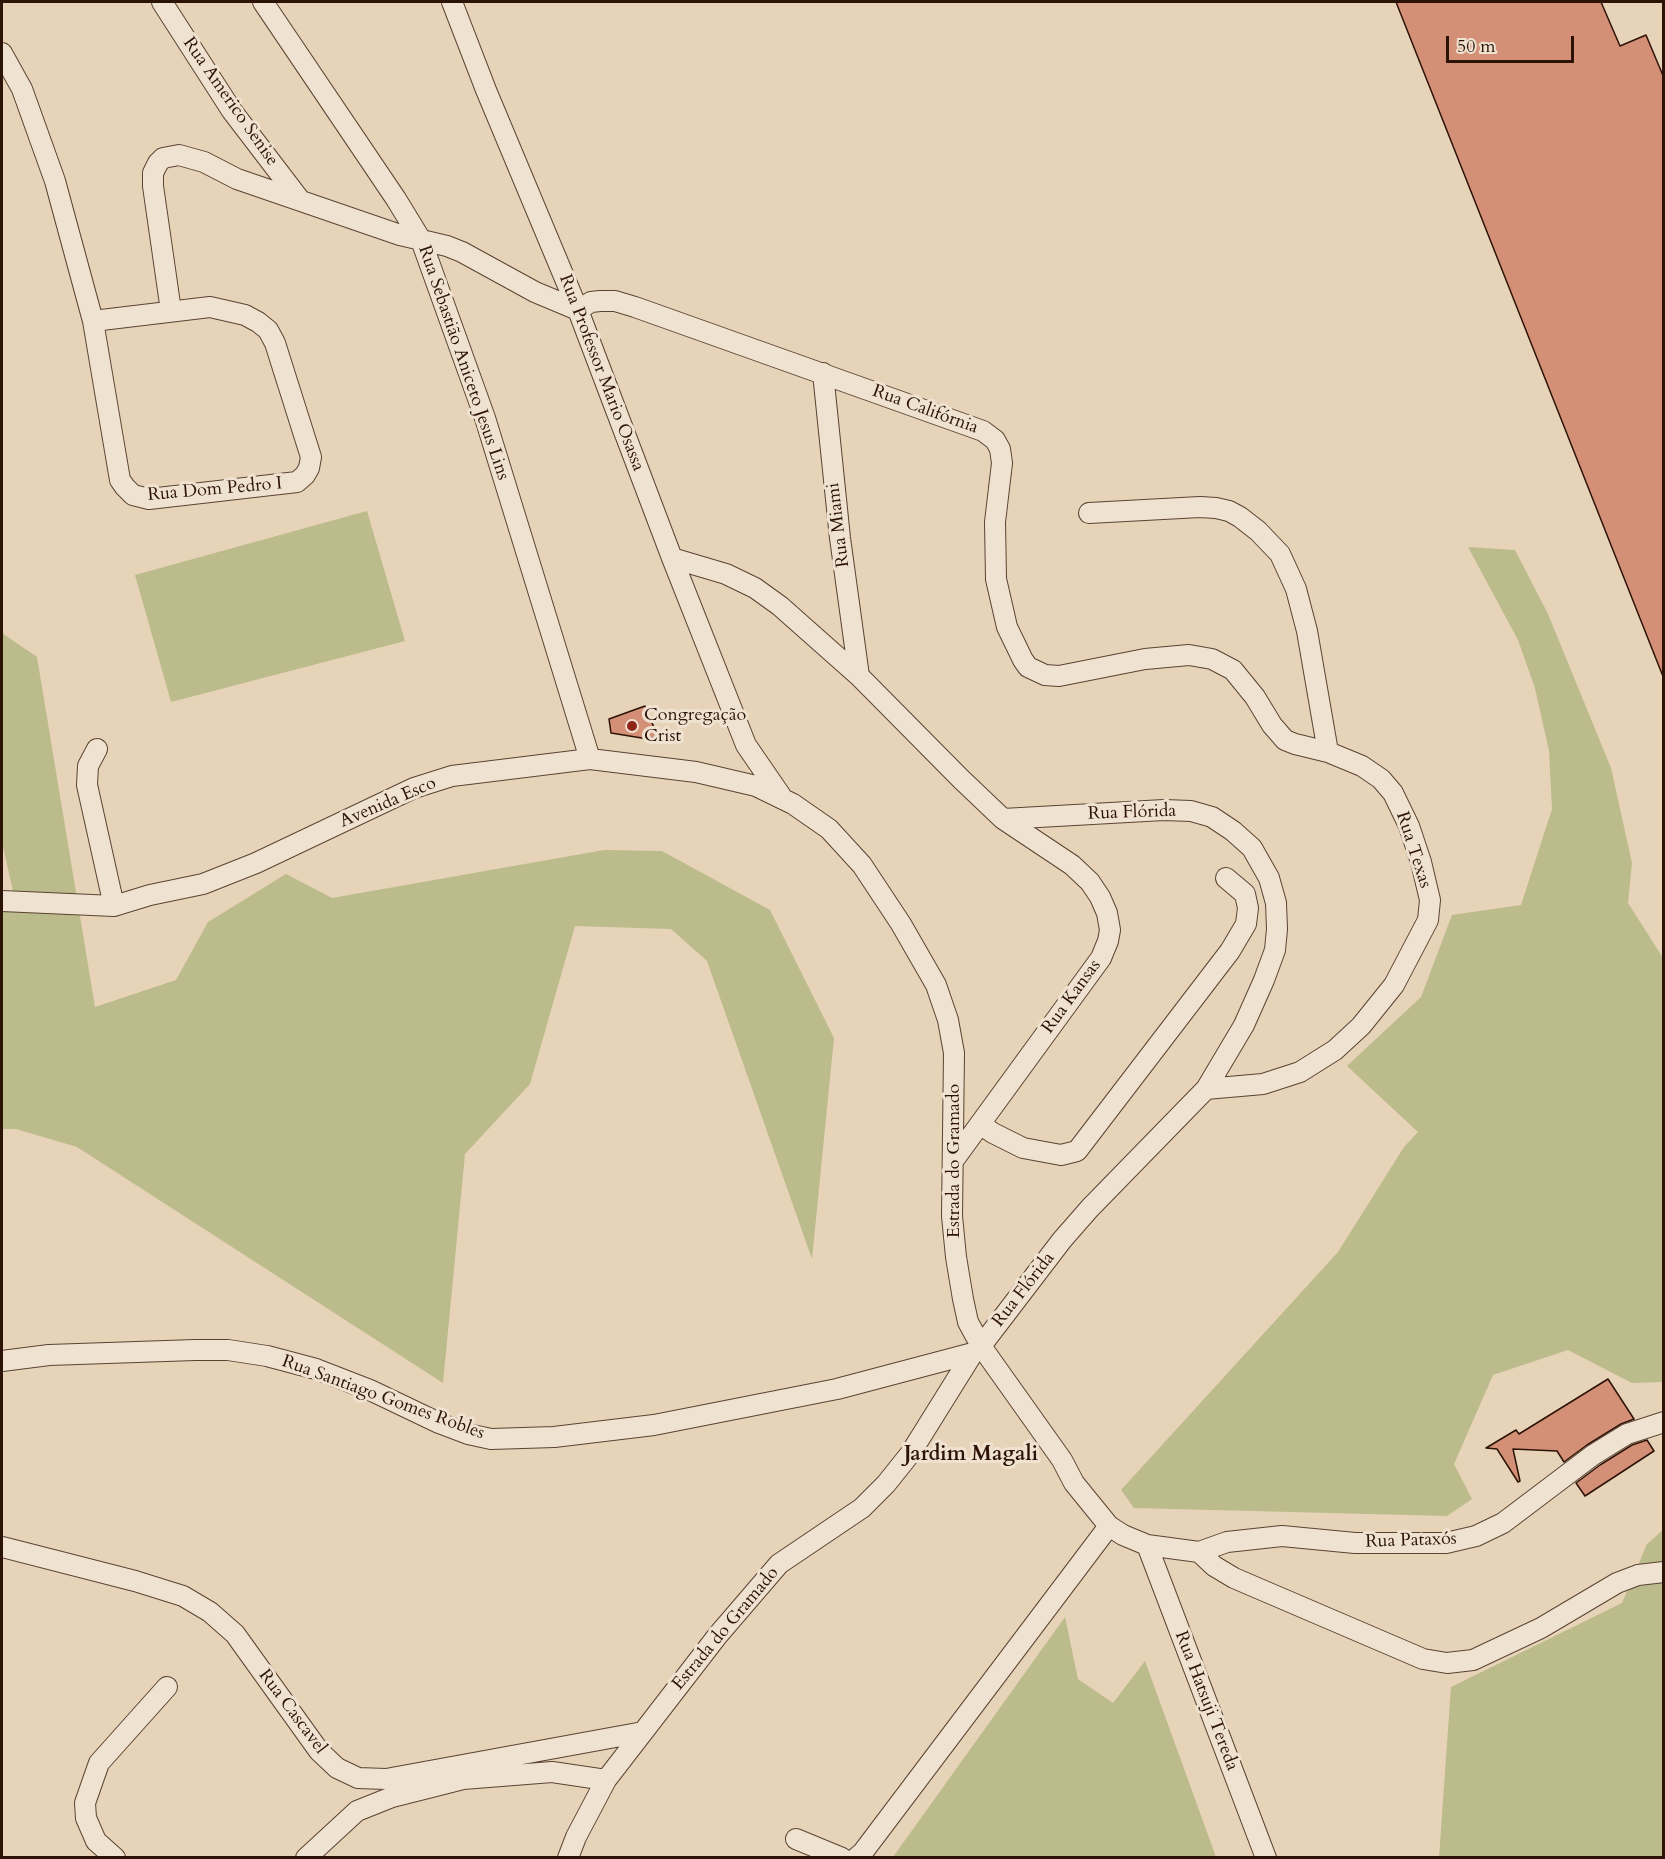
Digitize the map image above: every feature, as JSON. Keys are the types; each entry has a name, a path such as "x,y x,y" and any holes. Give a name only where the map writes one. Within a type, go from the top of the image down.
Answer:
{"street":[{"name":"Rua Americo Senise","path":"162,2 232,111 300,200"},
{"name":"Rua Sebastião Aniceto Jesus Lins","path":"263,2 396,199 421,240 485,418 590,759"},
{"name":"Rua Professor Mario Osassa","path":"452,2 486,90 578,310 746,745 783,798"},
{"path":"2,54 22,89 55,181 93,321"},
{"path":"171,311 153,173 158,162 163,158 179,155 204,162 237,179 400,235 447,246 535,292 578,310"},
{"name":"Rua Califórnia","path":"578,310 591,302 615,301 983,431 995,440 1000,449 1002,463 995,522 996,579 1007,627 1028,667 1046,675 1059,676 1145,659 1189,655 1212,659 1233,670 1285,740 1328,752"},
{"name":"Rua Dom Pedro I","path":"210,307 229,310 258,321 268,330 275,343 310,457 309,468 305,476 297,482 149,500 133,495 120,480 93,321 171,311 210,307"},
{"name":"Rua Miami","path":"823,373 840,538 859,676"},
{"path":"1089,513 1216,508 1240,517 1258,531 1280,554 1296,589 1307,631 1328,752"},
{"path":"672,558 726,574 755,588 780,606 859,676 1003,819"},
{"path":"738,781 746,745"},
{"path":"97,749 88,766 87,784 114,906"},
{"name":"Rua Texas","path":"1206,1089 1263,1084 1300,1072 1335,1050 1361,1026 1394,985 1428,920 1430,900 1421,862 1409,826 1393,793 1381,778 1362,766 1328,752"},
{"name":"Avenida Esco","path":"2,901 114,906 150,895 203,884 256,863 414,788 452,776 590,759 696,772 756,786 783,798"},
{"name":"Estrada do Gramado","path":"568,1857 606,1780 717,1635 779,1564 861,1508 886,1484 909,1454 977,1349 961,1289 952,1216 954,1053 948,1020 936,985 901,924 862,865 829,829 783,798"},
{"name":"Rua Flórida","path":"977,1349 1062,1240 1090,1208 1206,1089 1244,1025 1264,980 1275,950 1277,929 1276,903 1269,878 1252,848 1212,817 1191,811 1164,810 1003,819"},
{"name":"Rua Kansas","path":"953,1161 1101,958 1110,930 1107,913 1090,882 1072,865 1003,819"},
{"path":"980,1124 1023,1148 1061,1155 1077,1151 1230,951 1246,924 1248,908 1245,894 1226,878"},
{"path":"977,1349 1062,1460 1074,1483 1109,1526 1147,1545 1199,1552 1214,1566 1234,1578 1423,1659 1447,1663 1473,1660 1541,1628 1617,1583 1638,1575 1664,1572"},
{"name":"Rua Santiago Gomes Robles","path":"2,1361 49,1355 195,1350 228,1350 267,1356 316,1369 370,1390 439,1423 468,1434 491,1439 554,1437 654,1425 837,1389 977,1349"},
{"name":"Rua Pataxós","path":"1199,1552 1227,1542 1282,1536 1355,1543 1446,1543 1476,1536 1503,1522 1610,1444 1627,1434 1664,1422"},
{"path":"856,1857 863,1852 1109,1526"},
{"name":"Rua Hatsuji Tereda","path":"1147,1545 1266,1857"},
{"name":"Rua Cascavel","path":"2,1547 135,1581 183,1596 210,1612 235,1634 320,1751 337,1768 358,1778 386,1779 643,1732"},
{"path":"115,1857 96,1841 86,1818 85,1803 99,1762 167,1687"},
{"path":"306,1857 357,1811 392,1797 464,1779 552,1772 606,1780"},
{"path":"796,1839 842,1857"}],"green space":[{"path":"367,511 405,641 171,702 135,575"},
{"path":"1468,547 1515,550 1548,614 1611,768 1632,863 1628,903 1663,958 1663,1382 1632,1383 1568,1350 1493,1375 1454,1464 1472,1499 1447,1516 1134,1508 1121,1490 1338,1252 1404,1147 1418,1132 1347,1066 1421,997 1452,915 1521,905 1552,809 1549,751 1535,688 1518,640"},
{"path":"2,633 37,657 95,1007 176,980 208,922 286,874 332,898 604,850 662,851 770,910 834,1038 812,1259 707,961 671,929 575,926 530,1084 465,1154 443,1383 77,1147 16,1129 2,1129 2,911 13,891 2,842"},
{"path":"1663,1530 1663,1857 1439,1858 1451,1687 1622,1603 1647,1544"},
{"path":"1065,1617 1078,1679 1113,1703 1145,1661 1216,1857 893,1857"}],"building":[{"path":"1396,2 1601,2 1620,46 1646,35 1664,78 1664,679"},
{"name":"Congregação Crist","path":"645,706 658,737 648,739 611,733 609,719"},
{"path":"1608,1379 1634,1419 1621,1424 1564,1462 1557,1451 1513,1449 1520,1481 1518,1482 1497,1449 1486,1448 1516,1430 1519,1434"},
{"path":"1647,1440 1654,1451 1585,1496 1576,1483 1632,1445"}],"place":[{"name":"Congregação Crist","path":"632,726"}],"district":[{"name":"Jardim Magali","path":"971,1455"}]}
